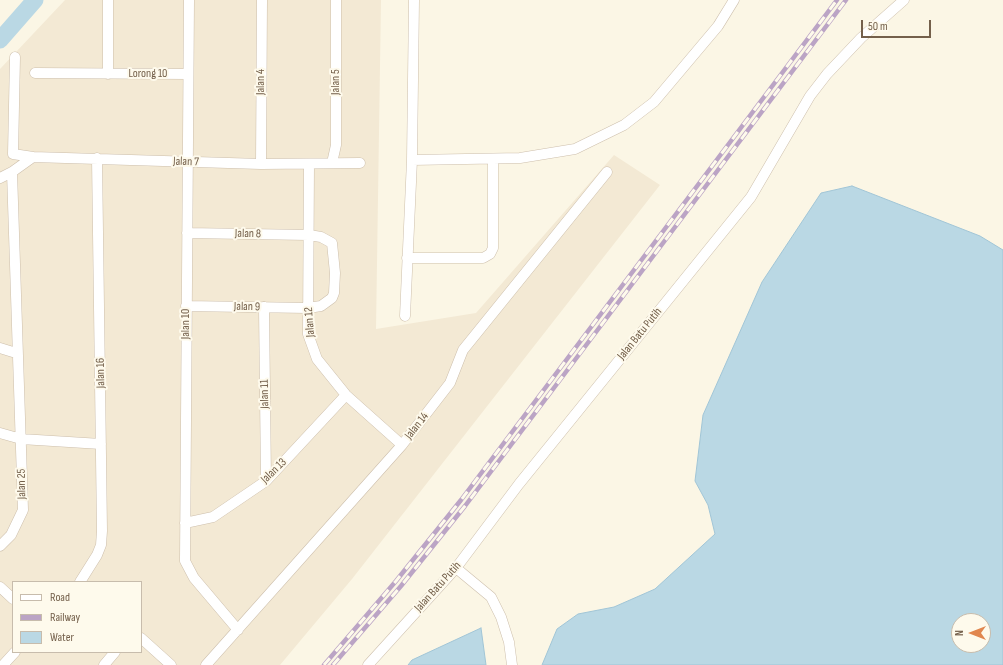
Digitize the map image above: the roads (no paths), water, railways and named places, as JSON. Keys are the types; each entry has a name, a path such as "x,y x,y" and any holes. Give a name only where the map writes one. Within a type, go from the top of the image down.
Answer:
{"street":[{"path":"108,0 108,74"},
{"name":"Jalan 10","path":"189,0 185,561 194,578 238,630"},
{"name":"Jalan 4","path":"261,164 262,0"},
{"name":"Jalan 5","path":"332,163 336,145 336,0"},
{"path":"405,316 412,160 414,0"},
{"path":"412,160 520,158 574,149 624,125 654,102 718,26 734,0"},
{"name":"Jalan Batu Putih","path":"368,665 456,568 519,484 751,197 810,96 827,74 861,38 904,0"},
{"name":"Jalan 7","path":"15,56 13,154 33,157 261,164 360,163"},
{"name":"Lorong 10","path":"34,73 188,74"},
{"path":"0,178 12,172 33,157"},
{"name":"Jalan 16","path":"81,581 97,555 100,545 101,444 97,158"},
{"path":"407,258 483,258 490,254 493,248 493,159"},
{"name":"Jalan 12","path":"309,164 308,334 317,359 346,395 402,445"},
{"name":"Jalan 25","path":"0,546 11,535 22,510 21,439 16,353 12,172"},
{"name":"Jalan 14","path":"206,665 402,445 450,383 463,350 607,172"},
{"name":"Jalan 8","path":"187,233 309,235 321,237 332,243 335,273 334,293 332,298 321,306 308,308"},
{"name":"Jalan 9","path":"186,306 308,308"},
{"name":"Jalan 11","path":"264,307 266,481"},
{"path":"0,348 16,353"},
{"name":"Jalan 13","path":"185,523 213,517 266,481 346,395"},
{"path":"0,433 21,439 101,444"},
{"path":"456,568 491,597 501,617 509,642 512,665"},
{"path":"0,587 12,598"},
{"path":"142,639 171,665"},
{"path":"3,665 14,653"},
{"path":"104,665 114,653"}],"water":[{"path":"852,186 980,236 1003,250 1003,665 542,665 557,629 578,614 614,607 655,589 715,534 708,505 695,481 703,415 762,282 821,193"},
{"path":"481,628 486,665 408,665 412,660"}],"waterway":[{"path":"0,40 35,0"}],"railway":[{"path":"324,665 396,581 461,500 837,0"},
{"path":"333,665 401,586 465,506 846,0"}]}
